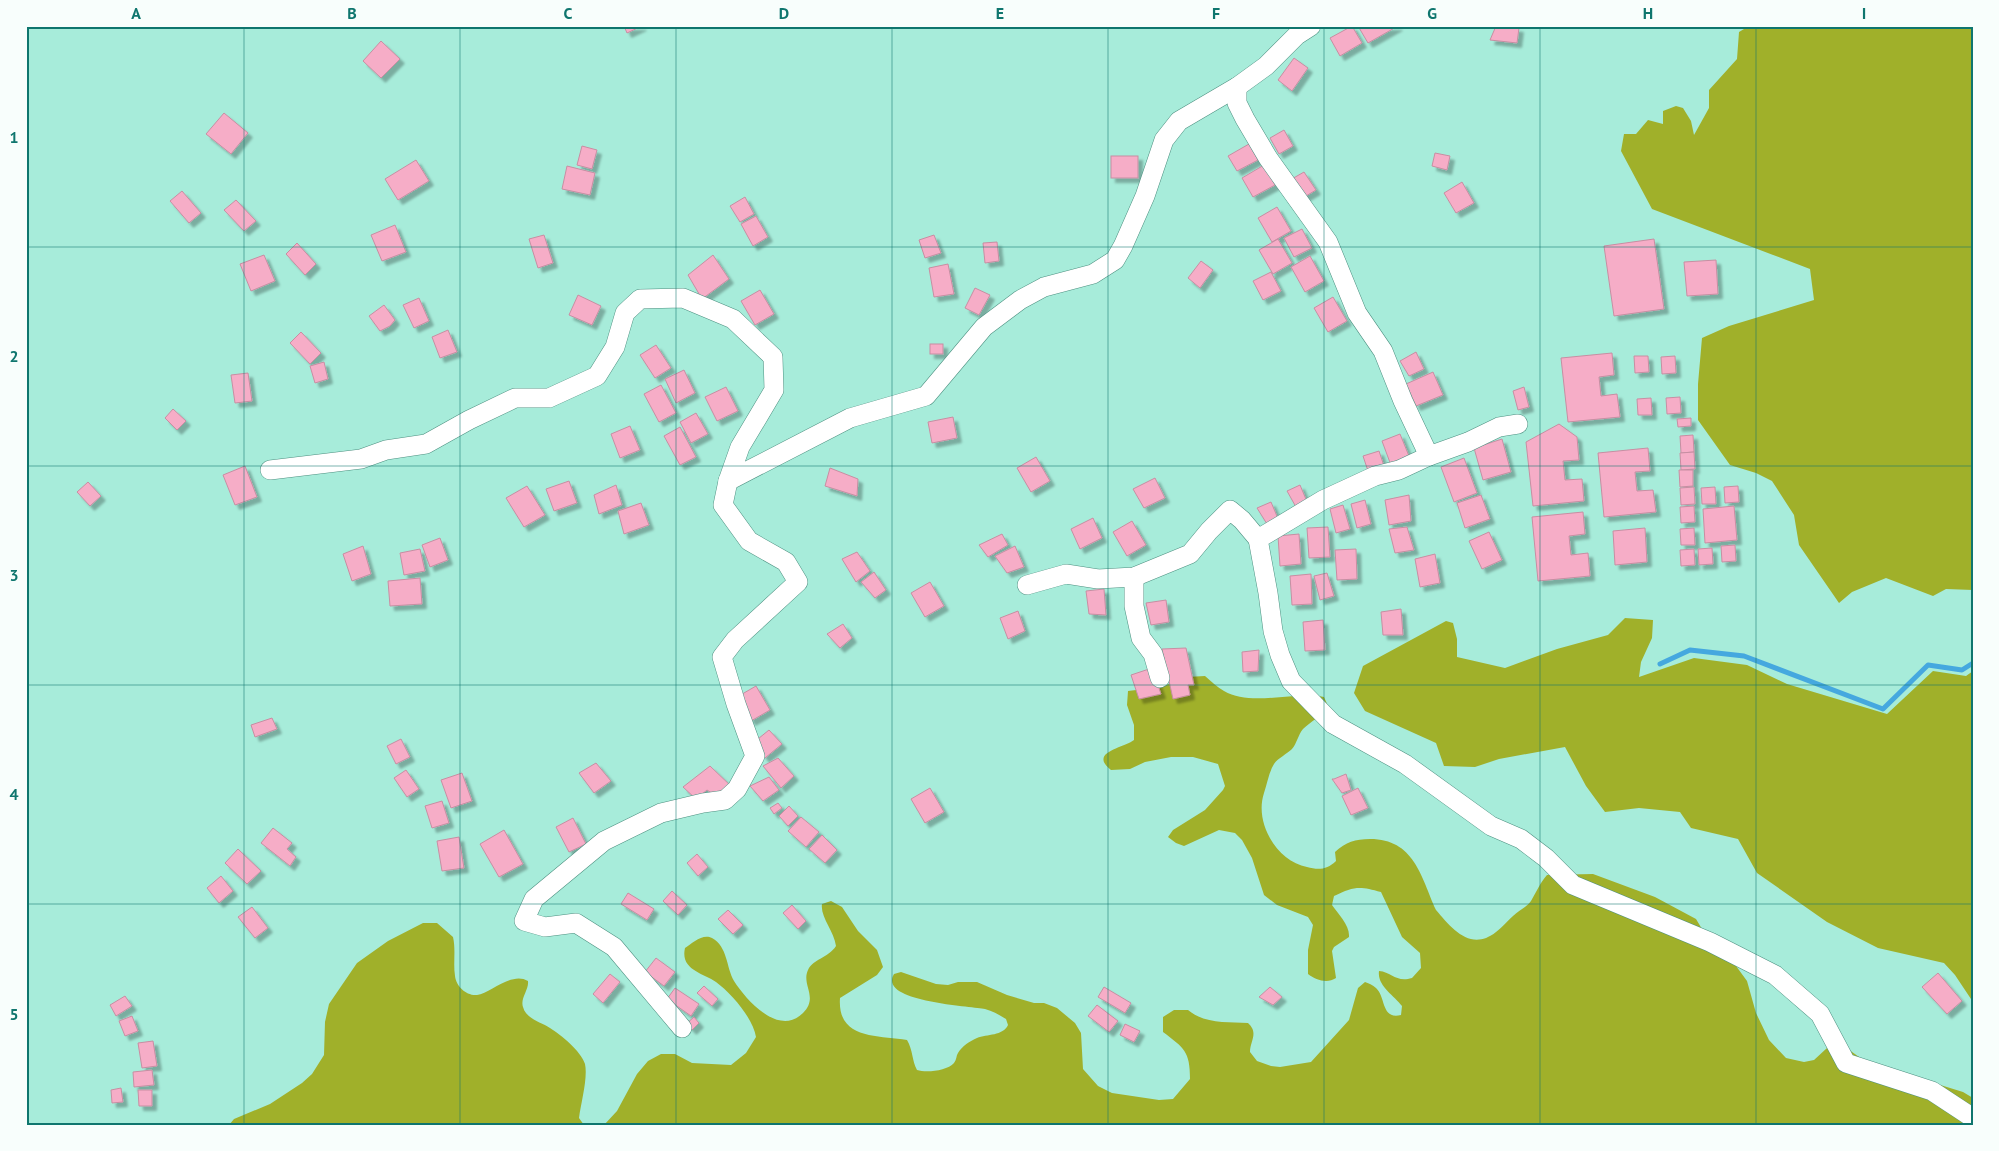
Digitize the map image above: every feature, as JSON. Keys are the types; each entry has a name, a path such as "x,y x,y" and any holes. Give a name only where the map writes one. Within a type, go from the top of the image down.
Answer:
{"street":[{"path":"728,481 850,418 926,396 984,327 1020,300 1044,287 1093,274 1115,260 1124,246 1145,196 1164,140 1180,121 1237,87 1266,66 1297,35 1311,26"},
{"path":"1237,87 1237,103 1268,158 1328,242 1358,313 1383,351 1403,401 1429,456"},
{"path":"270,470 362,459 386,450 426,444 468,420 515,398 549,398 597,376 614,347 625,313 640,299 683,298 733,318 773,357 774,390 740,446 728,481 723,505 749,541 786,562 798,582 735,640 722,657 736,704 755,756 743,774 737,789 725,800 661,813 604,841 534,899 524,921 545,927 576,923 614,947 682,1028"},
{"path":"1258,538 1323,500 1375,476 1398,470 1468,442 1499,427 1518,424"},
{"path":"1027,586 1066,574 1098,579 1134,577 1190,554 1230,510 1258,538 1273,631 1280,655 1291,681 1332,724 1405,764 1492,826 1521,839 1546,858 1573,885 1710,942 1775,975 1820,1014 1846,1063 1932,1091 1973,1118"},
{"path":"1134,577 1134,606 1141,638 1153,654 1160,678"}],"green space":[{"path":"1749,26 1973,26 1973,590 1946,589 1933,596 1886,578 1852,592 1839,603 1799,545 1794,515 1772,481 1756,473 1730,465 1698,420 1698,384 1702,338 1729,326 1814,300 1810,269 1652,209 1621,151 1624,134 1636,134 1648,120 1663,124 1663,111 1676,106 1683,108 1691,121 1694,135 1709,108 1709,90 1737,59 1739,32"},
{"path":"1625,618 1653,620 1652,638 1641,662 1639,677 1694,658 1747,665 1787,684 1887,714 1933,671 1966,676 1973,671 1973,1002 1955,975 1944,963 1878,948 1827,922 1757,873 1738,839 1691,828 1680,812 1639,808 1605,812 1586,786 1565,747 1499,759 1475,767 1444,766 1436,743 1365,711 1354,693 1363,666 1446,621 1453,623 1457,639 1457,657 1505,668 1557,649 1608,635"},
{"path":"1205,676 1216,686 1235,696 1247,698 1324,697 1328,706 1326,710 1303,729 1292,749 1274,764 1264,793 1262,816 1270,839 1286,857 1296,863 1315,869 1326,868 1336,861 1335,852 1347,843 1360,840 1385,841 1397,845 1414,862 1436,910 1455,931 1470,939 1478,940 1487,938 1496,932 1527,905 1547,875 1593,874 1655,897 1696,919 1702,929 1728,955 1747,981 1756,1013 1769,1040 1786,1058 1804,1062 1814,1060 1827,1048 1841,1044 1866,1062 1963,1092 1973,1098 1973,1125 604,1125 617,1111 637,1074 648,1061 661,1054 675,1054 692,1063 731,1065 746,1053 756,1037 751,1022 734,999 716,982 689,966 684,955 685,948 701,938 712,938 724,952 734,981 755,1006 764,1014 774,1019 784,1021 794,1019 803,1013 810,1002 806,975 810,966 836,946 822,909 822,904 831,901 842,907 858,931 877,950 883,967 877,975 840,998 841,1012 845,1022 852,1028 872,1036 907,1040 915,1067 921,1071 936,1071 951,1066 955,1062 957,1054 966,1044 977,1038 999,1033 1006,1029 1008,1025 1006,1019 988,1010 928,1001 899,991 892,983 894,974 901,972 936,984 948,985 958,982 977,982 1007,995 1034,1003 1044,1003 1057,1008 1075,1023 1081,1033 1083,1069 1098,1086 1112,1093 1159,1100 1173,1099 1190,1079 1187,1056 1176,1042 1163,1032 1163,1017 1174,1010 1188,1010 1195,1015 1209,1020 1248,1023 1253,1030 1250,1052 1257,1061 1280,1067 1311,1062 1349,1020 1358,988 1365,982 1376,988 1390,1014 1395,1016 1401,1015 1402,1006 1383,986 1379,971 1402,979 1412,978 1421,968 1420,953 1402,937 1381,892 1357,888 1334,896 1332,905 1346,924 1349,937 1334,947 1332,951 1336,978 1325,981 1314,978 1308,974 1308,950 1313,925 1308,917 1277,905 1264,895 1252,858 1242,840 1235,833 1219,830 1184,846 1168,837 1173,830 1205,810 1223,790 1225,786 1218,764 1193,757 1171,757 1145,762 1130,769 1111,770 1105,764 1103,759 1110,751 1134,740 1134,725 1127,705 1128,691 1161,687 1187,677"},
{"path":"423,923 437,923 453,937 454,971 456,980 465,992 477,995 515,979 528,981 522,1004 527,1015 565,1039 583,1059 585,1064 585,1083 579,1118 584,1125 229,1125 234,1119 270,1104 302,1083 312,1074 324,1055 325,1022 329,1004 357,963 388,941"}],"building":[{"path":"624,26 642,26 627,33"},
{"path":"1352,26 1362,43 1340,56 1330,38"},
{"path":"1358,26 1398,26 1368,43"},
{"path":"1496,26 1519,28 1517,43 1490,40"},
{"path":"381,41 400,59 381,78 363,61"},
{"path":"1294,58 1308,68 1292,91 1278,80"},
{"path":"224,113 248,133 231,154 206,134"},
{"path":"1284,130 1293,146 1279,154 1270,138"},
{"path":"1249,144 1258,160 1237,171 1228,156"},
{"path":"582,146 597,150 592,169 577,165"},
{"path":"1435,153 1450,156 1447,170 1432,166"},
{"path":"1111,156 1138,156 1138,178 1111,178"},
{"path":"416,160 429,181 398,200 385,179"},
{"path":"1264,165 1275,185 1253,197 1242,178"},
{"path":"567,166 595,173 590,195 562,189"},
{"path":"1304,172 1316,190 1301,199 1290,180"},
{"path":"1462,182 1474,203 1456,213 1444,193"},
{"path":"182,191 201,213 189,223 170,201"},
{"path":"745,197 754,214 740,222 730,206"},
{"path":"236,200 256,221 244,231 224,210"},
{"path":"1277,207 1291,231 1272,242 1258,218"},
{"path":"756,216 768,237 753,246 741,224"},
{"path":"395,225 406,252 382,261 371,235"},
{"path":"1302,229 1312,248 1294,257 1284,238"},
{"path":"544,235 553,263 538,268 529,239"},
{"path":"934,235 941,253 925,258 919,240"},
{"path":"1278,239 1292,263 1273,274 1259,250"},
{"path":"1654,239 1664,309 1614,316 1604,246"},
{"path":"997,242 999,261 985,263 983,243"},
{"path":"297,243 316,264 305,275 286,254"},
{"path":"264,255 275,281 251,291 240,264"},
{"path":"713,255 729,279 702,299 688,275"},
{"path":"1310,256 1324,281 1305,292 1291,267"},
{"path":"1716,260 1718,294 1687,296 1684,262"},
{"path":"1201,261 1213,270 1200,288 1188,278"},
{"path":"948,264 954,294 934,297 929,268"},
{"path":"1271,272 1281,291 1263,300 1253,281"},
{"path":"975,288 990,295 979,315 965,308"},
{"path":"760,290 774,314 755,325 741,301"},
{"path":"578,295 601,306 592,325 569,315"},
{"path":"1333,297 1347,321 1328,332 1314,308"},
{"path":"419,298 429,321 414,328 403,305"},
{"path":"384,305 395,320 390,326 380,331 369,316"},
{"path":"448,330 457,352 440,358 432,337"},
{"path":"301,332 321,353 310,364 290,343"},
{"path":"930,344 943,344 943,354 930,354"},
{"path":"656,345 671,368 655,378 640,355"},
{"path":"1416,352 1424,369 1409,376 1400,361"},
{"path":"1612,353 1614,375 1599,377 1601,396 1617,394 1620,417 1568,422 1561,358"},
{"path":"1634,356 1648,356 1649,372 1635,373"},
{"path":"1675,356 1676,373 1662,374 1661,357"},
{"path":"324,362 328,379 315,383 310,366"},
{"path":"684,370 695,393 676,403 665,379"},
{"path":"1433,372 1443,395 1416,406 1406,384"},
{"path":"248,373 252,401 235,403 231,375"},
{"path":"661,385 676,413 659,422 644,394"},
{"path":"726,387 738,411 717,421 705,397"},
{"path":"1524,387 1529,407 1518,410 1513,391"},
{"path":"1680,397 1681,413 1667,414 1666,398"},
{"path":"1651,398 1652,415 1638,415 1637,399"},
{"path":"173,409 186,421 177,430 165,418"},
{"path":"696,413 708,434 691,443 680,422"},
{"path":"953,417 957,438 932,443 928,422"},
{"path":"1691,418 1691,426 1678,427 1677,419"},
{"path":"1559,424 1577,437 1579,460 1563,461 1565,480 1582,479 1584,501 1533,506 1526,442"},
{"path":"630,426 640,450 620,458 611,434"},
{"path":"680,427 696,457 680,465 664,436"},
{"path":"1400,434 1411,461 1392,468 1382,441"},
{"path":"1693,435 1694,452 1681,453 1680,436"},
{"path":"1502,439 1511,472 1483,480 1474,448"},
{"path":"1648,448 1650,471 1635,472 1637,491 1653,490 1656,512 1604,517 1598,453"},
{"path":"1379,451 1384,466 1368,471 1363,456"},
{"path":"1694,452 1695,469 1681,470 1680,453"},
{"path":"1036,457 1050,481 1031,492 1017,468"},
{"path":"1464,458 1477,493 1454,502 1441,467"},
{"path":"245,466 257,497 235,505 223,475"},
{"path":"830,468 858,479 857,496 825,486"},
{"path":"1679,470 1693,470 1693,486 1680,487"},
{"path":"1155,478 1165,498 1144,508 1133,489"},
{"path":"569,481 577,503 554,511 546,489"},
{"path":"88,482 101,496 90,506 77,492"},
{"path":"616,485 622,505 599,514 594,495"},
{"path":"1300,485 1308,504 1296,507 1287,491"},
{"path":"527,486 545,515 524,527 506,498"},
{"path":"1738,486 1739,502 1725,503 1724,487"},
{"path":"1694,487 1695,504 1681,505 1680,488"},
{"path":"1715,487 1716,504 1702,504 1701,488"},
{"path":"1409,495 1411,521 1389,525 1385,500"},
{"path":"1481,495 1490,519 1465,528 1457,503"},
{"path":"1365,500 1371,524 1357,528 1351,504"},
{"path":"1271,502 1279,521 1267,524 1257,508"},
{"path":"641,503 649,525 624,534 618,511"},
{"path":"1343,505 1350,529 1336,533 1330,509"},
{"path":"1694,506 1695,522 1681,523 1680,507"},
{"path":"1734,506 1737,540 1705,543 1703,509"},
{"path":"1583,512 1585,534 1569,536 1571,555 1588,553 1590,576 1538,581 1532,517"},
{"path":"1093,518 1102,538 1080,549 1071,529"},
{"path":"1132,521 1146,545 1127,556 1113,532"},
{"path":"1328,527 1330,557 1309,558 1307,528"},
{"path":"1407,527 1414,550 1395,553 1389,529"},
{"path":"1645,528 1647,562 1615,565 1613,531"},
{"path":"1694,528 1695,545 1681,545 1680,529"},
{"path":"1489,532 1502,560 1482,569 1469,541"},
{"path":"1002,534 1008,545 988,557 979,545"},
{"path":"1299,534 1301,564 1280,566 1278,536"},
{"path":"440,538 448,560 430,567 422,545"},
{"path":"1735,545 1736,561 1722,562 1721,546"},
{"path":"363,546 371,574 352,581 343,554"},
{"path":"1015,546 1024,567 1007,573 995,556"},
{"path":"1712,548 1713,564 1699,565 1698,549"},
{"path":"420,549 425,571 404,575 400,553"},
{"path":"1356,549 1357,579 1337,580 1335,550"},
{"path":"1694,549 1695,565 1681,566 1680,550"},
{"path":"857,552 870,571 856,582 842,559"},
{"path":"1435,554 1440,583 1420,587 1415,559"},
{"path":"874,572 886,590 875,598 861,582"},
{"path":"1327,573 1334,596 1320,600 1314,576"},
{"path":"1311,574 1312,604 1292,605 1290,576"},
{"path":"420,578 422,604 390,606 388,581"},
{"path":"930,582 944,606 925,617 911,593"},
{"path":"1104,589 1106,615 1089,614 1086,591"},
{"path":"1166,600 1169,622 1151,625 1146,603"},
{"path":"1401,609 1403,635 1383,635 1381,612"},
{"path":"1018,611 1025,631 1008,639 1000,618"},
{"path":"1323,620 1325,650 1305,651 1303,622"},
{"path":"843,624 852,638 840,648 827,634"},
{"path":"1186,648 1194,685 1188,685 1190,695 1173,699 1162,649"},
{"path":"1259,650 1258,671 1243,672 1242,652"},
{"path":"1152,668 1161,694 1139,699 1131,675"},
{"path":"756,686 770,710 751,721 737,697"},
{"path":"272,718 277,729 255,737 251,725"},
{"path":"769,730 782,744 765,758 753,743"},
{"path":"401,739 410,757 396,764 387,746"},
{"path":"778,758 794,776 781,788 763,766"},
{"path":"596,763 611,781 594,793 579,773"},
{"path":"710,766 733,788 721,799 707,790 696,799 683,787"},
{"path":"406,770 419,789 407,797 394,778"},
{"path":"462,773 472,801 451,808 441,780"},
{"path":"1346,774 1351,790 1342,793 1332,779"},
{"path":"769,777 779,790 763,801 750,786"},
{"path":"930,788 944,812 925,823 911,799"},
{"path":"1358,788 1368,808 1351,815 1342,796"},
{"path":"442,801 449,823 432,828 425,806"},
{"path":"778,803 782,808 774,814 770,808"},
{"path":"789,806 798,816 788,826 779,816"},
{"path":"801,817 819,832 806,847 788,831"},
{"path":"573,818 586,844 569,852 556,827"},
{"path":"273,828 292,843 287,849 296,857 290,866 261,843"},
{"path":"504,830 523,864 499,877 480,844"},
{"path":"822,835 837,850 825,863 809,849"},
{"path":"459,837 464,868 442,871 437,841"},
{"path":"238,849 261,871 247,884 225,863"},
{"path":"697,854 708,867 698,876 687,863"},
{"path":"221,876 233,891 219,903 207,888"},
{"path":"672,891 687,905 678,915 663,901"},
{"path":"628,893 654,909 647,920 621,904"},
{"path":"792,905 806,921 798,929 783,913"},
{"path":"252,907 268,928 255,938 238,917"},
{"path":"728,910 743,925 733,934 718,919"},
{"path":"656,958 675,972 664,986 645,972"},
{"path":"1938,973 1962,1001 1947,1014 1922,987"},
{"path":"610,974 620,982 603,1003 593,994"},
{"path":"704,986 718,999 712,1006 697,993"},
{"path":"1104,987 1131,1003 1125,1013 1098,997"},
{"path":"1270,987 1282,997 1273,1005 1259,997"},
{"path":"675,988 699,1004 691,1016 667,999"},
{"path":"125,996 132,1006 116,1016 110,1005"},
{"path":"1097,1005 1118,1021 1109,1032 1088,1016"},
{"path":"132,1016 138,1031 125,1036 119,1021"},
{"path":"694,1017 699,1023 692,1030 686,1024"},
{"path":"1125,1024 1140,1031 1134,1042 1120,1035"},
{"path":"153,1041 157,1066 142,1068 138,1043"},
{"path":"152,1070 154,1085 134,1087 133,1072"},
{"path":"121,1088 123,1102 112,1103 111,1090"},
{"path":"138,1090 152,1090 152,1106 139,1106"}],"waterway":[{"path":"1660,664 1690,650 1744,656 1883,709 1928,665 1962,670 1973,663"}]}
